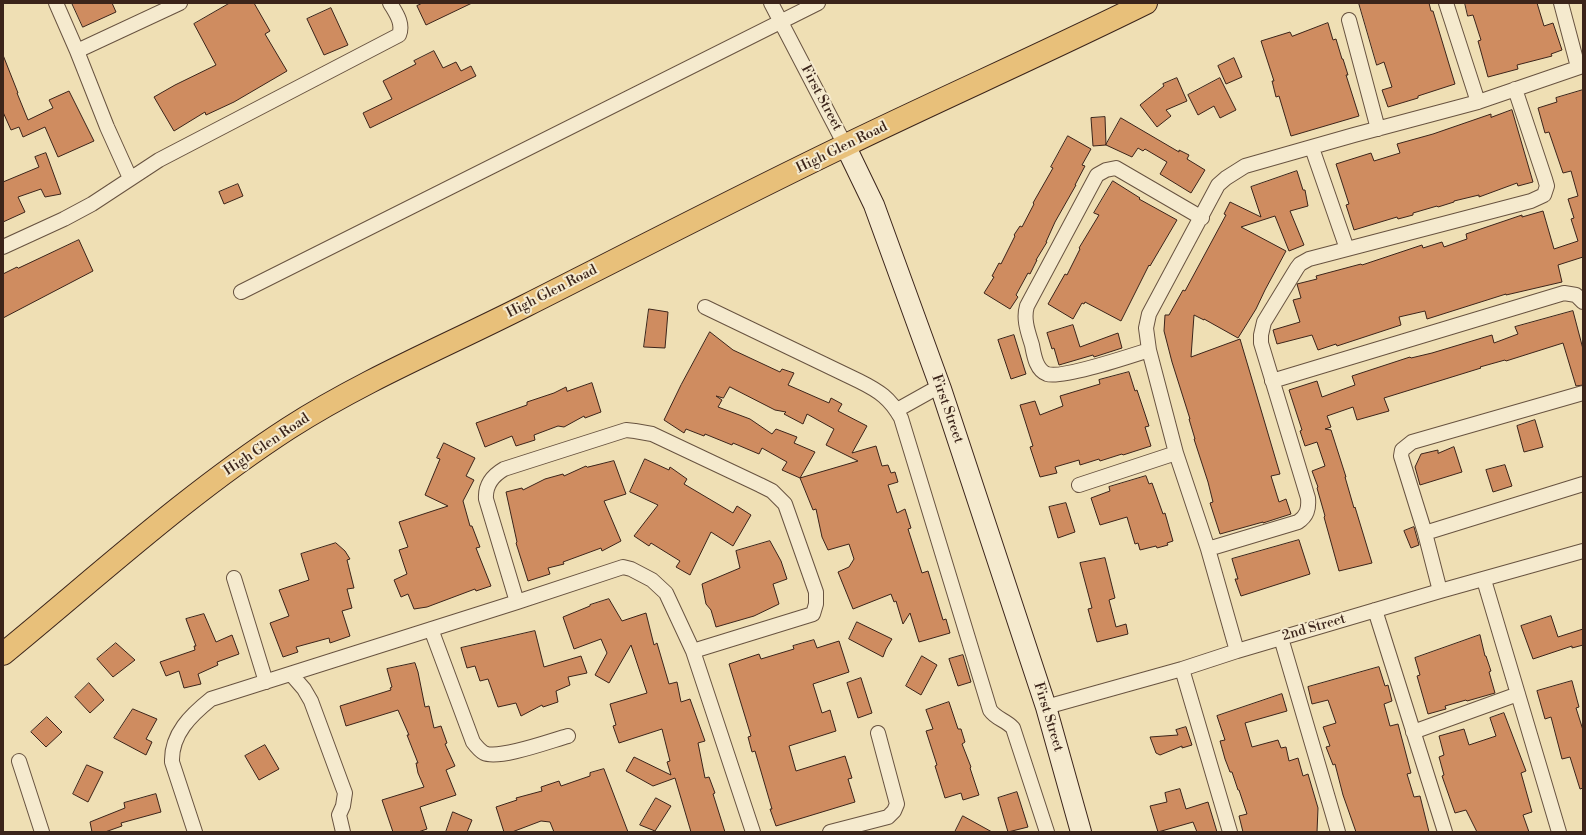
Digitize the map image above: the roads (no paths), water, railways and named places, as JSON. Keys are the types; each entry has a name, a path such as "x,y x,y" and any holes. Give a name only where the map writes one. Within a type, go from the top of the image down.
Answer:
{"main road":[{"name":"High Glen Road","path":"3,654 170,514 208,485 289,428 342,396 388,372 474,332 845,145 1146,3"}],"street":[{"path":"56,3 107,127 130,178"},
{"path":"77,51 180,3"},
{"path":"3,247 64,219 92,204 159,160 399,34 401,29 400,22 390,3"},
{"name":"First Street","path":"771,3 845,145 874,205 941,389 1046,707 1081,832"},
{"path":"241,292 818,3"},
{"path":"1446,3 1478,102"},
{"path":"1237,651 1208,549 1176,453 1149,350 1146,328 1150,314 1202,218 1218,185 1234,172 1245,166 1378,128 1478,102 1581,66 1561,3"},
{"path":"1349,20 1378,128"},
{"path":"1208,549 1298,522 1306,513 1308,498 1261,343 1264,322 1300,264 1309,259 1347,248 1531,201 1544,195 1546,191 1545,179 1516,89"},
{"path":"1312,148 1347,248"},
{"path":"1149,350 1070,372 1047,374 1041,370 1036,360 1025,321 1027,306 1097,175 1101,172 1116,168 1202,218"},
{"path":"1272,380 1564,293 1576,295 1583,302"},
{"path":"705,307 880,392 897,410 901,418 990,710 996,717 1009,722 1013,728 1047,832"},
{"path":"897,410 931,391 941,389"},
{"path":"1440,591 1425,533 1401,456 1402,450 1406,446 1420,440 1583,393"},
{"path":"517,602 486,499 486,491 492,478 504,469 626,430 652,434 760,485 779,497 785,504 816,592 816,604 813,614 693,652"},
{"path":"1079,485 1176,453"},
{"path":"1425,533 1583,484"},
{"name":"2nd Street","path":"1046,707 1182,669 1375,610 1484,580 1583,550"},
{"path":"195,832 172,762 172,754 183,725 197,710 211,699 623,567 631,569 652,580 666,593 693,652 753,832"},
{"path":"234,578 266,682"},
{"path":"1484,580 1559,832"},
{"path":"1375,610 1445,832"},
{"path":"431,629 473,742 477,748 487,754 500,755 568,736"},
{"path":"1281,638 1338,832"},
{"path":"1182,669 1230,832"},
{"path":"290,674 304,688 311,701 345,793 343,806 339,816 338,831"},
{"path":"1413,732 1518,694"},
{"path":"830,832 888,817 894,812 897,804 878,733"},
{"path":"19,761 42,832"}]}
